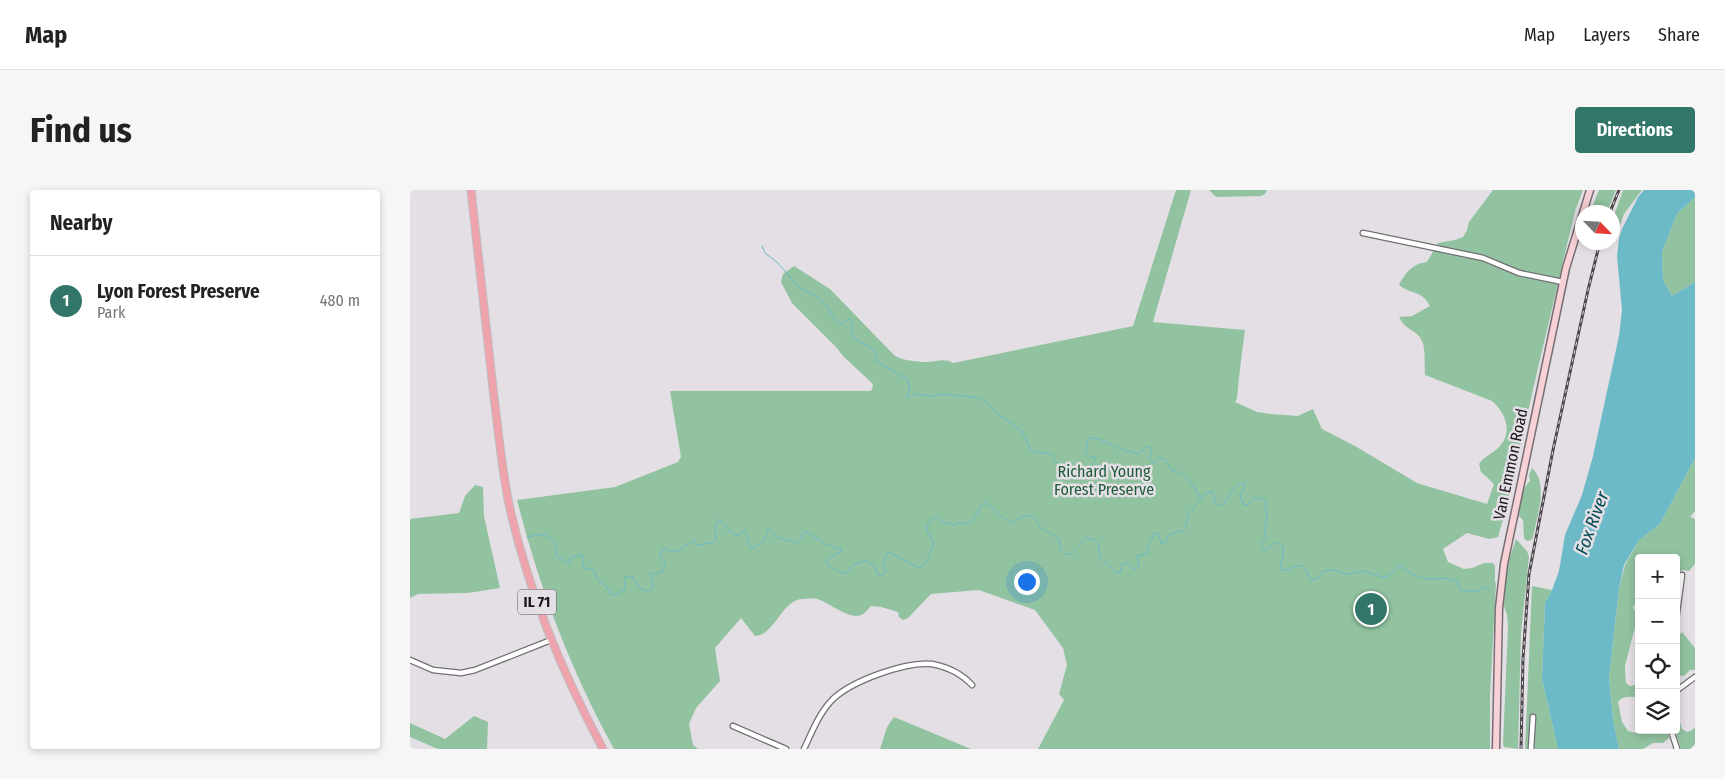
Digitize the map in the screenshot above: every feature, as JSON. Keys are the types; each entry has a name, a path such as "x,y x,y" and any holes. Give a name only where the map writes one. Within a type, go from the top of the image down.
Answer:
{"main road":[{"name":"IL 71","path":"471,190 499,433 511,512 528,577 551,640 577,701 602,749"}],"street":[{"name":"Van Emmon Road","path":"1496,749 1499,608 1504,564 1563,282 1571,249 1590,190"},
{"path":"1364,233 1483,258 1519,273 1563,282"},
{"path":"1679,599 1682,575"},
{"path":"410,660 433,670 461,673 475,670 551,640"},
{"path":"804,749 815,724 824,710 840,694 858,681 898,669 930,664 941,666 963,676 972,685"},
{"path":"1679,689 1695,677"},
{"path":"1531,749 1533,717"},
{"path":"733,726 786,749"},
{"path":"1672,734 1677,749"}],"green space":[{"name":"Richard Young Forest Preserve","path":"1176,190 1191,190 1153,322 1245,330 1235,402 1257,412 1271,414 1298,416 1313,409 1322,429 1355,446 1417,483 1487,504 1494,484 1481,472 1479,464 1498,448 1504,440 1507,428 1504,416 1492,401 1425,375 1422,340 1399,317 1412,316 1430,306 1423,297 1399,285 1410,269 1427,262 1438,243 1463,237 1469,222 1493,190 1583,190 1577,205 1575,205 1498,537 1489,539 1467,533 1443,549 1448,562 1464,569 1484,563 1493,563 1495,566 1490,749 1038,749 1064,700 1059,694 1067,665 1063,648 1035,610 979,590 931,594 908,618 903,620 899,617 898,612 881,607 871,606 858,616 846,614 817,599 795,601 783,611 768,630 755,636 741,618 715,648 720,681 696,708 689,724 693,745 698,749 614,749 570,659 535,565 517,500 615,487 678,462 681,457 670,391 872,390 873,384 792,303 781,282 783,274 794,266 830,289 895,356 908,360 926,362 946,360 953,363 1133,326"},
{"path":"1209,190 1267,190 1261,196 1216,197"},
{"path":"1599,190 1616,190 1610,205 1593,205"},
{"path":"1623,190 1642,190 1624,214 1620,226 1620,205 1618,205"},
{"path":"1695,197 1695,282 1672,296 1663,280 1662,252 1677,214"},
{"path":"1695,458 1695,511 1690,517 1695,519 1695,564 1689,571 1680,571 1680,554 1635,554 1635,604 1633,608 1635,611 1635,627 1625,666 1626,683 1630,686 1635,685 1635,697 1625,697 1618,702 1622,722 1628,731 1635,734 1668,734 1669,738 1663,743 1653,743 1643,749 1619,749 1613,719 1609,677 1619,589 1625,565 1639,540 1660,524"},
{"path":"1532,468 1537,475 1541,491 1533,537 1527,541 1524,538 1523,520 1519,516 1522,497 1530,481 1529,475"},
{"path":"475,485 483,487 484,516 500,588 468,593 418,594 410,598 410,519 459,513 465,496"},
{"path":"1516,539 1527,551 1529,557 1521,633 1518,749 1504,747 1503,744 1508,626 1504,606 1506,578"},
{"path":"1532,586 1552,590 1545,603 1542,679 1558,749 1525,749"},
{"path":"1682,632 1695,648 1695,670 1690,670 1684,676 1680,676 1680,634"},
{"path":"474,716 488,722 487,749 438,749 410,737 410,723 445,739"},
{"path":"894,717 971,749 880,749 887,727"},
{"path":"1680,723 1682,729 1687,732 1695,727 1695,744 1690,749 1681,749 1676,734 1680,734"}],"water":[{"name":"Fox River","path":"1644,190 1695,190 1695,197 1677,214 1662,252 1663,280 1672,296 1695,282 1695,458 1660,524 1639,540 1624,565 1619,589 1609,677 1613,719 1619,749 1558,749 1542,679 1545,603 1559,571 1565,535 1582,495 1593,456 1619,336 1622,310 1617,256 1618,250 1620,250 1620,235 1638,197"}],"waterway":[{"path":"762,246 765,253 777,262 799,287 822,300 837,322 842,325 846,320 850,319 853,321 851,334 876,352 876,361 907,379 910,387 907,396 910,398 916,394 931,396 943,394 979,398 1021,430 1032,451 1052,454 1057,464 1061,465 1068,476 1089,471 1096,458 1086,453 1088,438 1100,440 1138,454 1147,447 1151,448 1151,454 1148,459 1155,463 1159,458 1165,459 1172,471 1185,476 1189,480 1200,497"},
{"path":"527,537 540,535 549,537 556,544 556,555 567,563 570,563 571,557 582,555 585,568 594,570 597,579 607,587 610,594 615,595 625,589 624,578 632,576 641,589 648,591 652,589 653,584 650,574 663,572 665,564 660,555 661,551 665,548 677,551 695,540 696,545 712,543 716,539 715,528 719,519 728,530 737,536 745,530 750,548 754,548 764,540 768,529 774,532 775,537 797,543 805,531 825,544 841,549 826,563 841,573 845,574 853,565 865,561 875,566 877,574 882,576 886,571 884,558 889,552 918,568 924,564 934,543 927,530 933,517 938,517 942,521 954,525 958,522 967,524 971,522 984,503 1013,523 1020,517 1032,516 1040,527 1059,539 1061,550 1066,555 1073,553 1087,538 1094,539 1098,545 1101,559 1117,573 1120,572 1123,563 1127,563 1134,569 1138,568 1137,556 1148,553 1147,549 1154,533 1159,534 1161,543 1165,542 1170,534 1184,530 1189,514 1205,493 1213,492 1215,503 1221,506 1240,483 1244,484 1245,487 1240,495 1243,504 1247,505 1257,498 1265,501 1267,518 1264,532 1267,537 1261,543 1264,550 1277,542 1282,545 1283,552 1280,570 1302,566 1311,580 1319,578 1323,571 1336,570 1340,573 1348,574 1365,571 1382,577 1388,576 1400,566 1425,578 1457,581 1461,591 1478,591 1489,588"}],"railway":[{"path":"1613,205 1619,190"},
{"path":"1521,749 1523,659 1529,574 1553,450 1598,250"}],"place":[{"name":"Lyon Forest Preserve","path":"1371,609"}]}
